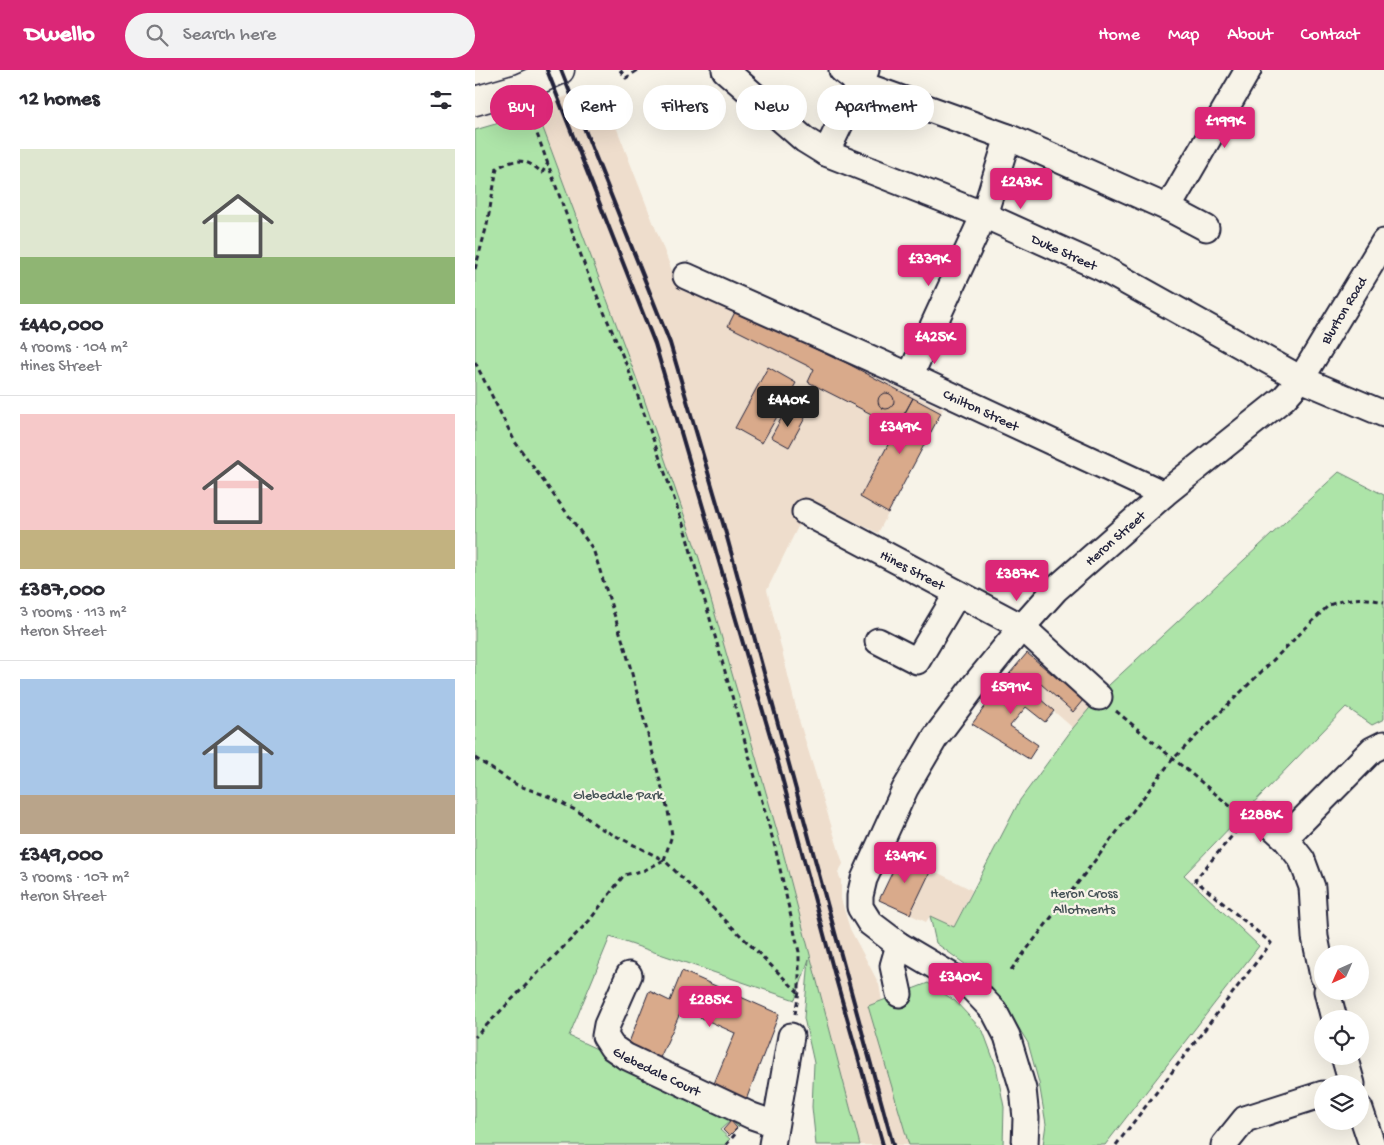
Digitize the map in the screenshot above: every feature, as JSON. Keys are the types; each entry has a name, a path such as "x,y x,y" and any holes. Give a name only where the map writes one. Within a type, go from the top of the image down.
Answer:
{"main road":[{"path":"526,85 559,70"},
{"path":"477,96 490,94"}],"street":[{"name":"Duke Street","path":"725,70 805,140 825,153 984,215 1101,268 1301,379 1384,414"},
{"path":"1167,208 1248,70"},
{"path":"825,153 856,75 1008,137 1167,208 1206,228"},
{"path":"910,376 984,215 1008,137"},
{"name":"Blurton Road","path":"1301,379 1384,242"},
{"name":"Chilton Street","path":"687,276 910,376 1164,494"},
{"name":"Heron Street","path":"899,945 870,923 860,907 860,896 864,879 905,789 935,738 974,686 1056,589 1164,494 1284,398 1301,379"},
{"name":"Hines Street","path":"805,512 1022,627 1099,697"},
{"path":"878,642 917,661 957,594"},
{"path":"1285,838 1372,750 1384,744"},
{"path":"1263,818 1285,838 1302,860 1312,887 1317,945"},
{"path":"899,994 893,966 899,945 972,988 994,1011 1007,1036 1023,1089 1026,1118 1025,1145"},
{"name":"Glebedale Court","path":"629,975 607,1025 605,1036 612,1047 625,1056 753,1116 773,1135"},
{"path":"773,1135 791,1036"},
{"path":"1224,1145 1245,1119 1314,1097"},
{"path":"1367,1130 1372,1145"}],"path":[{"path":"620,70 626,78 638,70"},
{"path":"475,758 517,785 550,797 571,808 599,828 663,860 799,992 799,952 775,847 683,524 629,370 587,272 536,130"},
{"path":"475,269 487,225 497,168 515,160 535,166 542,173 548,163"},
{"path":"475,362 515,442 593,549 626,651 668,811 672,835 663,860 645,870 624,876 589,921 475,1037"},
{"path":"1011,970 1172,760 1329,605 1342,600 1362,598 1384,602"},
{"path":"1099,697 1246,820 1195,880 1271,942 1116,1145"}],"shaded area":[{"path":"563,98 563,130 617,130 676,281 943,409 878,533 811,500 767,590 799,720 843,864 838,873 841,880 841,899 850,929 879,984 882,1001 928,983 955,1001 983,1031 996,1066 1004,1107 1003,1145 860,1145 783,852 699,558 643,396 544,130 553,130 553,102"},
{"path":"1027,653 1090,708 1073,728 1010,673"},
{"path":"901,854 972,890 954,927 930,916 926,922 879,900"}],"green space":[{"name":"Glebedale Park","path":"490,126 490,130 544,130 643,396 699,558 783,852 860,1145 816,1145 812,1107 814,1063 804,1018 809,959 795,1000 610,937 569,1036 745,1118 738,1127 731,1120 720,1130 730,1139 724,1145 475,1145 475,130"},
{"name":"Heron Cross Allotments","path":"1339,472 1384,495 1384,719 1372,725 1346,707 1184,875 1259,946 1105,1145 1043,1145 1046,1124 1039,1083 1028,1043 1005,1006 973,970 936,943 930,916 954,927 1020,800 1073,728 1109,685"},
{"path":"928,983 955,1001 983,1031 996,1066 1004,1107 1003,1145 909,1145 868,1006"}],"building":[{"path":"736,310 837,358 913,398 897,427 808,382 814,369 728,326"},
{"path":"768,367 796,383 762,443 735,428"},
{"path":"883,393 889,393 894,398 892,407 883,409 878,404 878,398"},
{"path":"913,398 941,413 888,513 860,497"},
{"path":"787,408 805,418 789,447 771,437"},
{"path":"1027,653 1083,700 1073,712 1041,684 1034,693 1010,673"},
{"path":"1010,673 1054,711 1045,722 1026,707 1010,726 1038,745 1029,759 972,724"},
{"path":"901,854 932,868 910,914 879,900"},
{"path":"682,971 779,1014 746,1100 713,1086 735,1033 682,1009 659,1060 628,1045 649,991 670,1001"},
{"path":"731,1121 737,1128 729,1136 723,1130"}],"railway":[{"path":"547,70 655,344 777,759 883,1145"},
{"path":"561,70 670,343 725,530 893,1145"}]}
